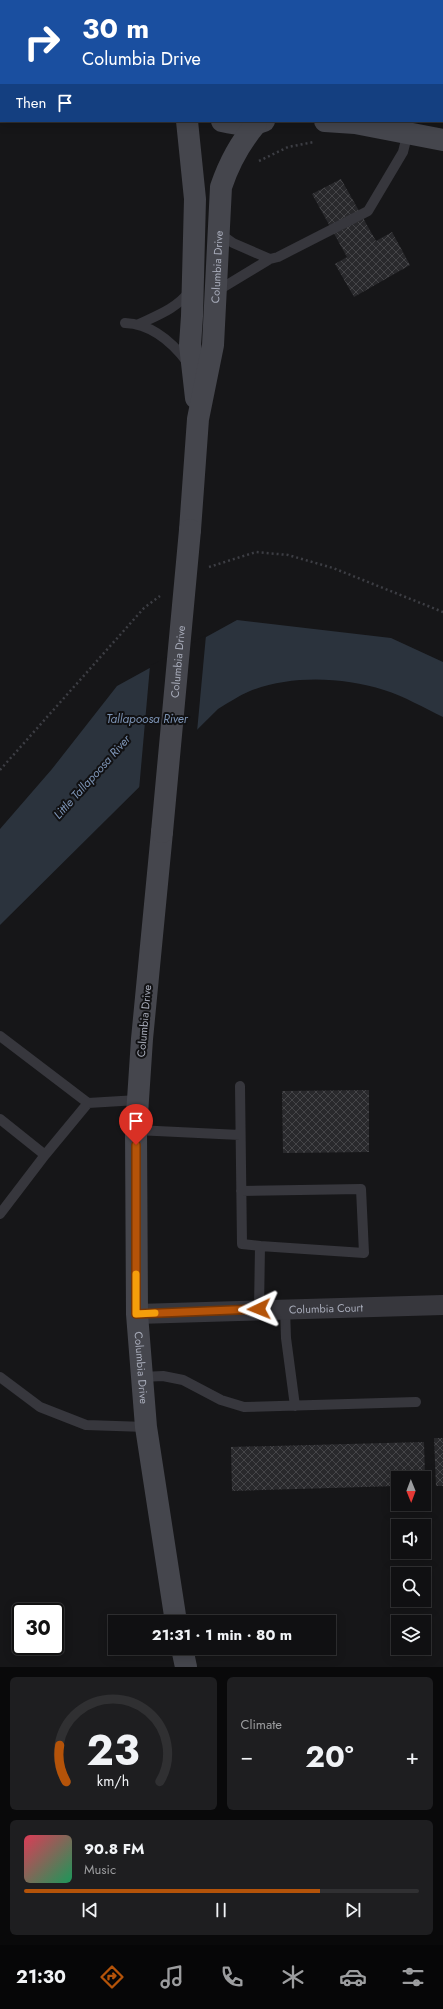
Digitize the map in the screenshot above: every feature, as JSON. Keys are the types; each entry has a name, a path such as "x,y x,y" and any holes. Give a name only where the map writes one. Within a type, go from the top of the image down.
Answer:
{"main road":[{"path":"168,0 196,0"},
{"name":"Columbia Drive","path":"187,122 194,199 193,288 190,344 198,419"},
{"path":"227,122 236,124 260,123"},
{"path":"340,122 408,132 443,140"},
{"name":"Columbia Drive","path":"175,1615 146,1427 136,1314 136,1130 142,1039 190,530 198,419 213,345 221,187 233,156 260,123"},
{"path":"183,1655 186,1667"}],"street":[{"name":"Columbia Court","path":"136,1314 259,1309 443,1305"}],"lane":[{"path":"216,292 270,259 278,257 368,211 402,152 408,132"},
{"path":"219,233 233,243 270,259"},
{"path":"139,324 171,309 184,299 193,288"},
{"path":"125,323 139,324 172,344 193,370"},
{"path":"0,1036 88,1103 138,1100"},
{"path":"240,1086 240,1135 241,1191 242,1244 364,1252 361,1189 241,1191"},
{"path":"0,1214 45,1155 88,1103"},
{"path":"0,1119 45,1155"},
{"path":"136,1130 240,1135"},
{"path":"259,1309 260,1246"},
{"path":"285,1309 286,1338 295,1406"},
{"path":"142,1377 163,1376 183,1380 221,1400 244,1407 416,1402"},
{"path":"0,1377 40,1407 86,1425 146,1427"}],"path":[{"path":"253,165 264,157 288,147 316,142"}],"water":[{"name":"Tallapoosa River","path":"237,620 391,638 443,662 443,717 384,690 351,682 334,680 299,680 282,682 250,691 218,709 0,925 0,829 52,769 117,686"}],"pier":[{"path":"206,635 197,732 139,790 150,666"}],"building":[{"path":"341,179 376,241 392,232 410,265 354,297 335,264 347,257 312,194"},
{"path":"369,1090 369,1152 283,1153 282,1091"},
{"path":"434,1438 443,1438 443,1486 436,1486"},
{"path":"424,1442 425,1471 391,1471 391,1486 232,1491 231,1447"}],"slow traffic":[{"path":"136,1274 136,1314 155,1313"}],"route":[{"path":"136,1145 136,1314 259,1309"}],"water label":[{"name":"Little Tallapoosa River","path":"92,777"}]}
